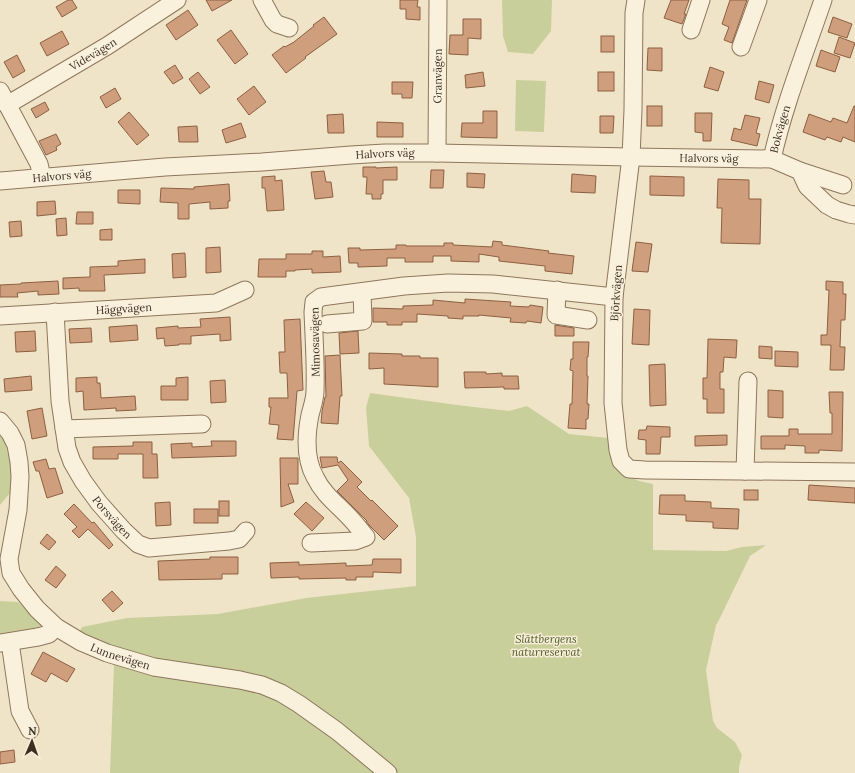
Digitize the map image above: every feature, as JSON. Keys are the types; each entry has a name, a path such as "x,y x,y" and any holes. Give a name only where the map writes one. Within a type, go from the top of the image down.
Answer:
{"street":[{"name":"Videvägen","path":"4,98 107,46 177,0"},
{"path":"262,0 273,20 277,24 288,28"},
{"name":"Granvägen","path":"437,153 438,0"},
{"name":"Björkvägen","path":"636,0 634,13 631,157 614,297 614,403 618,450 621,461 630,469 645,470 855,472"},
{"path":"691,30 701,0"},
{"path":"742,46 758,0"},
{"name":"Bokvägen","path":"823,0 778,130 772,159 800,171 843,185"},
{"path":"4,98 39,164 42,177"},
{"name":"Halvors väg","path":"0,181 165,167 262,162 350,155 437,153 772,159"},
{"path":"800,171 807,186 827,205 836,210 855,215"},
{"name":"Mimosavägen","path":"311,543 355,541 366,537 322,489 314,476 309,462 307,444 310,416 315,393 314,302 322,297 404,286 448,283 493,284 614,297"},
{"name":"Häggvägen","path":"0,316 216,303 245,290"},
{"path":"557,290 556,315 588,320"},
{"path":"327,324 363,321 362,292"},
{"name":"Porsvägen","path":"55,312 60,401 67,448 72,462 83,481 104,509 138,544 149,548 229,541 239,539 246,531"},
{"path":"744,471 748,381"},
{"name":"Lunnevägen","path":"0,421 10,433 16,445 19,462 20,477 18,510 9,559 11,573 37,609 56,627 81,642 107,653 154,668 240,680 262,685 299,704 337,731 383,771"},
{"path":"64,429 202,424"},
{"path":"30,730 20,711 5,643 49,634 56,627"}],"green space":[{"path":"502,0 552,0 551,31 533,54 508,52 503,36"},
{"path":"516,80 546,81 544,132 515,131"},
{"name":"Slättbergens naturreservat","path":"370,393 509,411 527,406 569,434 609,438 618,471 639,481 653,484 653,550 726,551 742,547 766,545 750,556 716,625 706,670 713,721 717,728 735,742 742,755 739,773 110,773 114,665 73,644 82,627 127,618 218,614 306,598 416,586 416,537 409,498 369,446 366,408"},
{"path":"0,432 4,437 11,467 11,492 0,505"},
{"path":"0,601 18,602 42,625 22,636 0,638"}],"building":[{"path":"68,0 72,0 77,8 62,17 56,7"},
{"path":"206,0 232,0 212,11"},
{"path":"400,0 418,0 417,7 420,7 420,20 406,19 406,9 400,9"},
{"path":"671,0 689,0 682,24 664,18"},
{"path":"730,0 747,0 732,43 724,40 729,27 722,24"},
{"path":"188,10 198,25 176,40 166,25"},
{"path":"324,17 337,34 286,73 272,55 284,46 285,47 294,42"},
{"path":"833,17 852,24 847,38 828,32"},
{"path":"463,19 481,19 481,39 468,38 468,55 449,54 450,35 463,35"},
{"path":"231,30 248,54 235,64 217,40"},
{"path":"62,31 69,44 47,56 40,43"},
{"path":"601,36 614,36 614,52 601,52"},
{"path":"839,37 855,43 850,58 834,53"},
{"path":"648,48 662,48 662,71 647,70"},
{"path":"821,50 840,57 835,72 816,66"},
{"path":"17,55 25,71 13,78 4,62"},
{"path":"175,65 183,78 173,84 164,72"},
{"path":"710,67 724,72 718,91 704,87"},
{"path":"198,72 210,87 200,94 189,79"},
{"path":"483,72 485,86 466,88 465,75"},
{"path":"598,72 614,72 614,91 598,91"},
{"path":"759,81 774,85 769,103 755,99"},
{"path":"392,82 413,82 412,98 402,98 402,94 392,94"},
{"path":"254,86 266,102 249,115 237,99"},
{"path":"115,88 121,99 106,108 100,97"},
{"path":"45,102 49,110 36,118 31,109"},
{"path":"647,106 662,106 662,126 647,126"},
{"path":"854,106 855,142 843,137 841,142 827,137 825,140 803,132 809,114 831,122 833,118 847,123"},
{"path":"483,111 497,111 497,138 461,137 462,123 483,123"},
{"path":"129,112 149,135 137,145 118,122"},
{"path":"695,113 712,113 711,141 703,141 703,133 695,132"},
{"path":"343,114 344,133 328,133 327,115"},
{"path":"745,115 760,118 756,133 760,134 757,146 731,140 734,128 741,130"},
{"path":"600,116 614,116 613,133 600,133"},
{"path":"377,122 403,123 403,137 377,137"},
{"path":"241,123 246,137 226,143 222,130"},
{"path":"197,126 198,142 179,142 178,127"},
{"path":"56,134 61,144 56,147 57,150 46,155 39,141"},
{"path":"363,167 397,167 397,180 383,180 383,194 381,194 381,199 372,199 372,194 366,194 367,177 363,177"},
{"path":"431,170 444,170 443,188 430,188"},
{"path":"324,171 326,182 331,182 333,197 315,199 311,172"},
{"path":"467,173 485,174 484,188 467,187"},
{"path":"572,174 596,176 595,193 571,192"},
{"path":"275,176 275,181 282,180 284,210 267,211 265,188 262,188 262,177"},
{"path":"650,176 684,177 684,196 650,195"},
{"path":"718,179 749,180 749,199 761,199 760,244 721,243 722,208 717,208"},
{"path":"229,184 230,201 228,201 228,208 210,209 210,202 189,204 189,219 178,219 178,203 160,202 161,188 194,189 194,187"},
{"path":"118,190 140,190 140,204 118,203"},
{"path":"55,201 56,214 37,216 37,202"},
{"path":"77,212 93,212 93,224 76,224"},
{"path":"66,218 67,235 57,236 56,219"},
{"path":"21,221 22,236 10,237 9,222"},
{"path":"112,229 112,240 100,240 100,230"},
{"path":"493,241 502,242 502,245 574,256 572,274 545,271 545,266 499,261 499,257 479,254 479,262 451,261 451,256 433,256 433,262 405,262 405,258 387,258 387,266 358,267 358,263 349,263 348,248 360,248 360,250 396,249 396,245 444,246 444,243 453,243 453,245 492,247"},
{"path":"636,242 652,244 648,272 632,271"},
{"path":"220,247 221,272 206,273 206,248"},
{"path":"312,251 323,251 323,257 340,256 341,272 312,273 312,269 295,270 286,271 286,277 258,277 259,259 286,259 286,254 312,254"},
{"path":"185,253 186,277 173,278 172,254"},
{"path":"145,259 145,273 104,275 105,291 79,291 79,288 63,289 63,278 90,277 90,267 118,266 118,261"},
{"path":"58,281 59,294 38,295 38,291 17,293 18,297 0,297 0,285"},
{"path":"826,281 843,282 843,294 846,294 845,320 841,320 840,347 845,347 844,370 830,370 831,345 821,345 821,335 827,335 829,290 826,290"},
{"path":"465,299 511,302 510,306 529,307 530,305 543,307 541,323 527,321 526,323 510,322 511,318 479,315 463,316 463,319 448,318 448,316 417,314 417,322 402,322 402,325 387,325 387,322 373,322 373,308 403,309 403,306 433,305 433,300 465,303"},
{"path":"634,309 650,310 649,345 632,344"},
{"path":"230,317 231,340 220,341 220,334 191,336 191,344 165,346 164,338 157,339 156,328 178,326 178,328 201,327 200,319"},
{"path":"300,319 303,390 297,391 293,440 277,439 279,425 269,424 271,407 269,407 269,398 288,398 287,373 280,373 279,352 285,352 284,320"},
{"path":"137,325 138,340 110,342 109,327"},
{"path":"555,325 574,328 574,336 555,336"},
{"path":"91,328 92,342 70,343 69,329"},
{"path":"35,331 36,351 16,352 15,332"},
{"path":"358,331 359,353 340,354 339,333"},
{"path":"708,339 737,340 736,358 724,357 723,372 720,372 720,389 724,389 724,413 707,413 707,399 703,399 703,378 707,378"},
{"path":"573,342 589,342 587,357 587,404 589,404 586,429 568,428 570,404 572,404 573,371 570,370 571,359 573,359"},
{"path":"759,346 772,347 772,359 759,358"},
{"path":"775,351 798,352 798,367 775,366"},
{"path":"369,353 402,354 402,356 420,356 420,358 438,358 438,387 384,384 384,368 369,369"},
{"path":"340,355 342,396 340,396 338,424 321,423 322,411 326,397 325,356"},
{"path":"665,364 666,405 650,406 649,365"},
{"path":"464,372 486,372 486,374 502,373 502,376 518,376 519,389 504,389 504,387 465,388"},
{"path":"31,376 32,390 5,392 4,379"},
{"path":"97,377 97,383 100,383 101,398 135,396 136,410 116,411 116,408 84,410 83,391 76,392 76,378"},
{"path":"188,377 188,400 161,400 161,386 176,386 176,378"},
{"path":"225,380 226,402 211,403 210,381"},
{"path":"768,390 783,391 783,418 768,417"},
{"path":"829,392 843,392 842,451 819,450 819,453 805,453 805,446 785,445 785,449 761,449 761,436 789,436 789,429 798,429 798,434 832,434 832,413 830,413"},
{"path":"42,408 47,436 32,439 27,411"},
{"path":"647,426 670,427 670,437 661,437 660,454 646,454 646,440 638,439 639,430 646,430"},
{"path":"727,435 727,445 695,446 695,436"},
{"path":"211,441 236,441 236,456 172,458 171,444 192,443 192,447 212,446"},
{"path":"133,442 152,442 152,454 157,454 158,478 143,478 143,454 118,454 118,459 93,459 93,447 133,446"},
{"path":"320,457 337,457 338,463 341,461 362,482 357,487 398,526 384,540 337,491 348,480 338,465 322,468"},
{"path":"280,458 298,458 298,484 288,484 294,502 281,507"},
{"path":"46,459 49,469 55,468 63,493 47,498 39,471 36,471 33,462"},
{"path":"809,485 855,488 855,503 808,500"},
{"path":"744,490 758,490 758,500 744,500"},
{"path":"660,495 685,495 685,501 711,502 711,508 739,509 738,529 713,528 713,522 686,521 686,515 659,514"},
{"path":"219,501 229,501 229,516 219,516"},
{"path":"170,502 171,525 156,526 155,503"},
{"path":"306,502 324,518 312,531 294,514"},
{"path":"74,504 92,523 94,522 113,545 109,549 88,529 79,538 72,531 77,527 64,514"},
{"path":"194,509 218,509 218,523 194,523"},
{"path":"47,534 56,542 49,550 40,543"},
{"path":"210,557 238,557 238,574 222,574 222,579 159,580 158,561 210,559"},
{"path":"373,559 401,559 401,573 373,572 373,577 356,577 356,580 346,580 346,578 271,578 270,563 299,562 299,565 346,563 346,566 372,565"},
{"path":"56,566 66,575 56,588 45,580"},
{"path":"112,591 123,603 113,612 102,600"},
{"path":"43,652 75,669 67,682 51,673 46,682 31,674"},
{"path":"14,750 15,762 0,764 0,752"}]}
